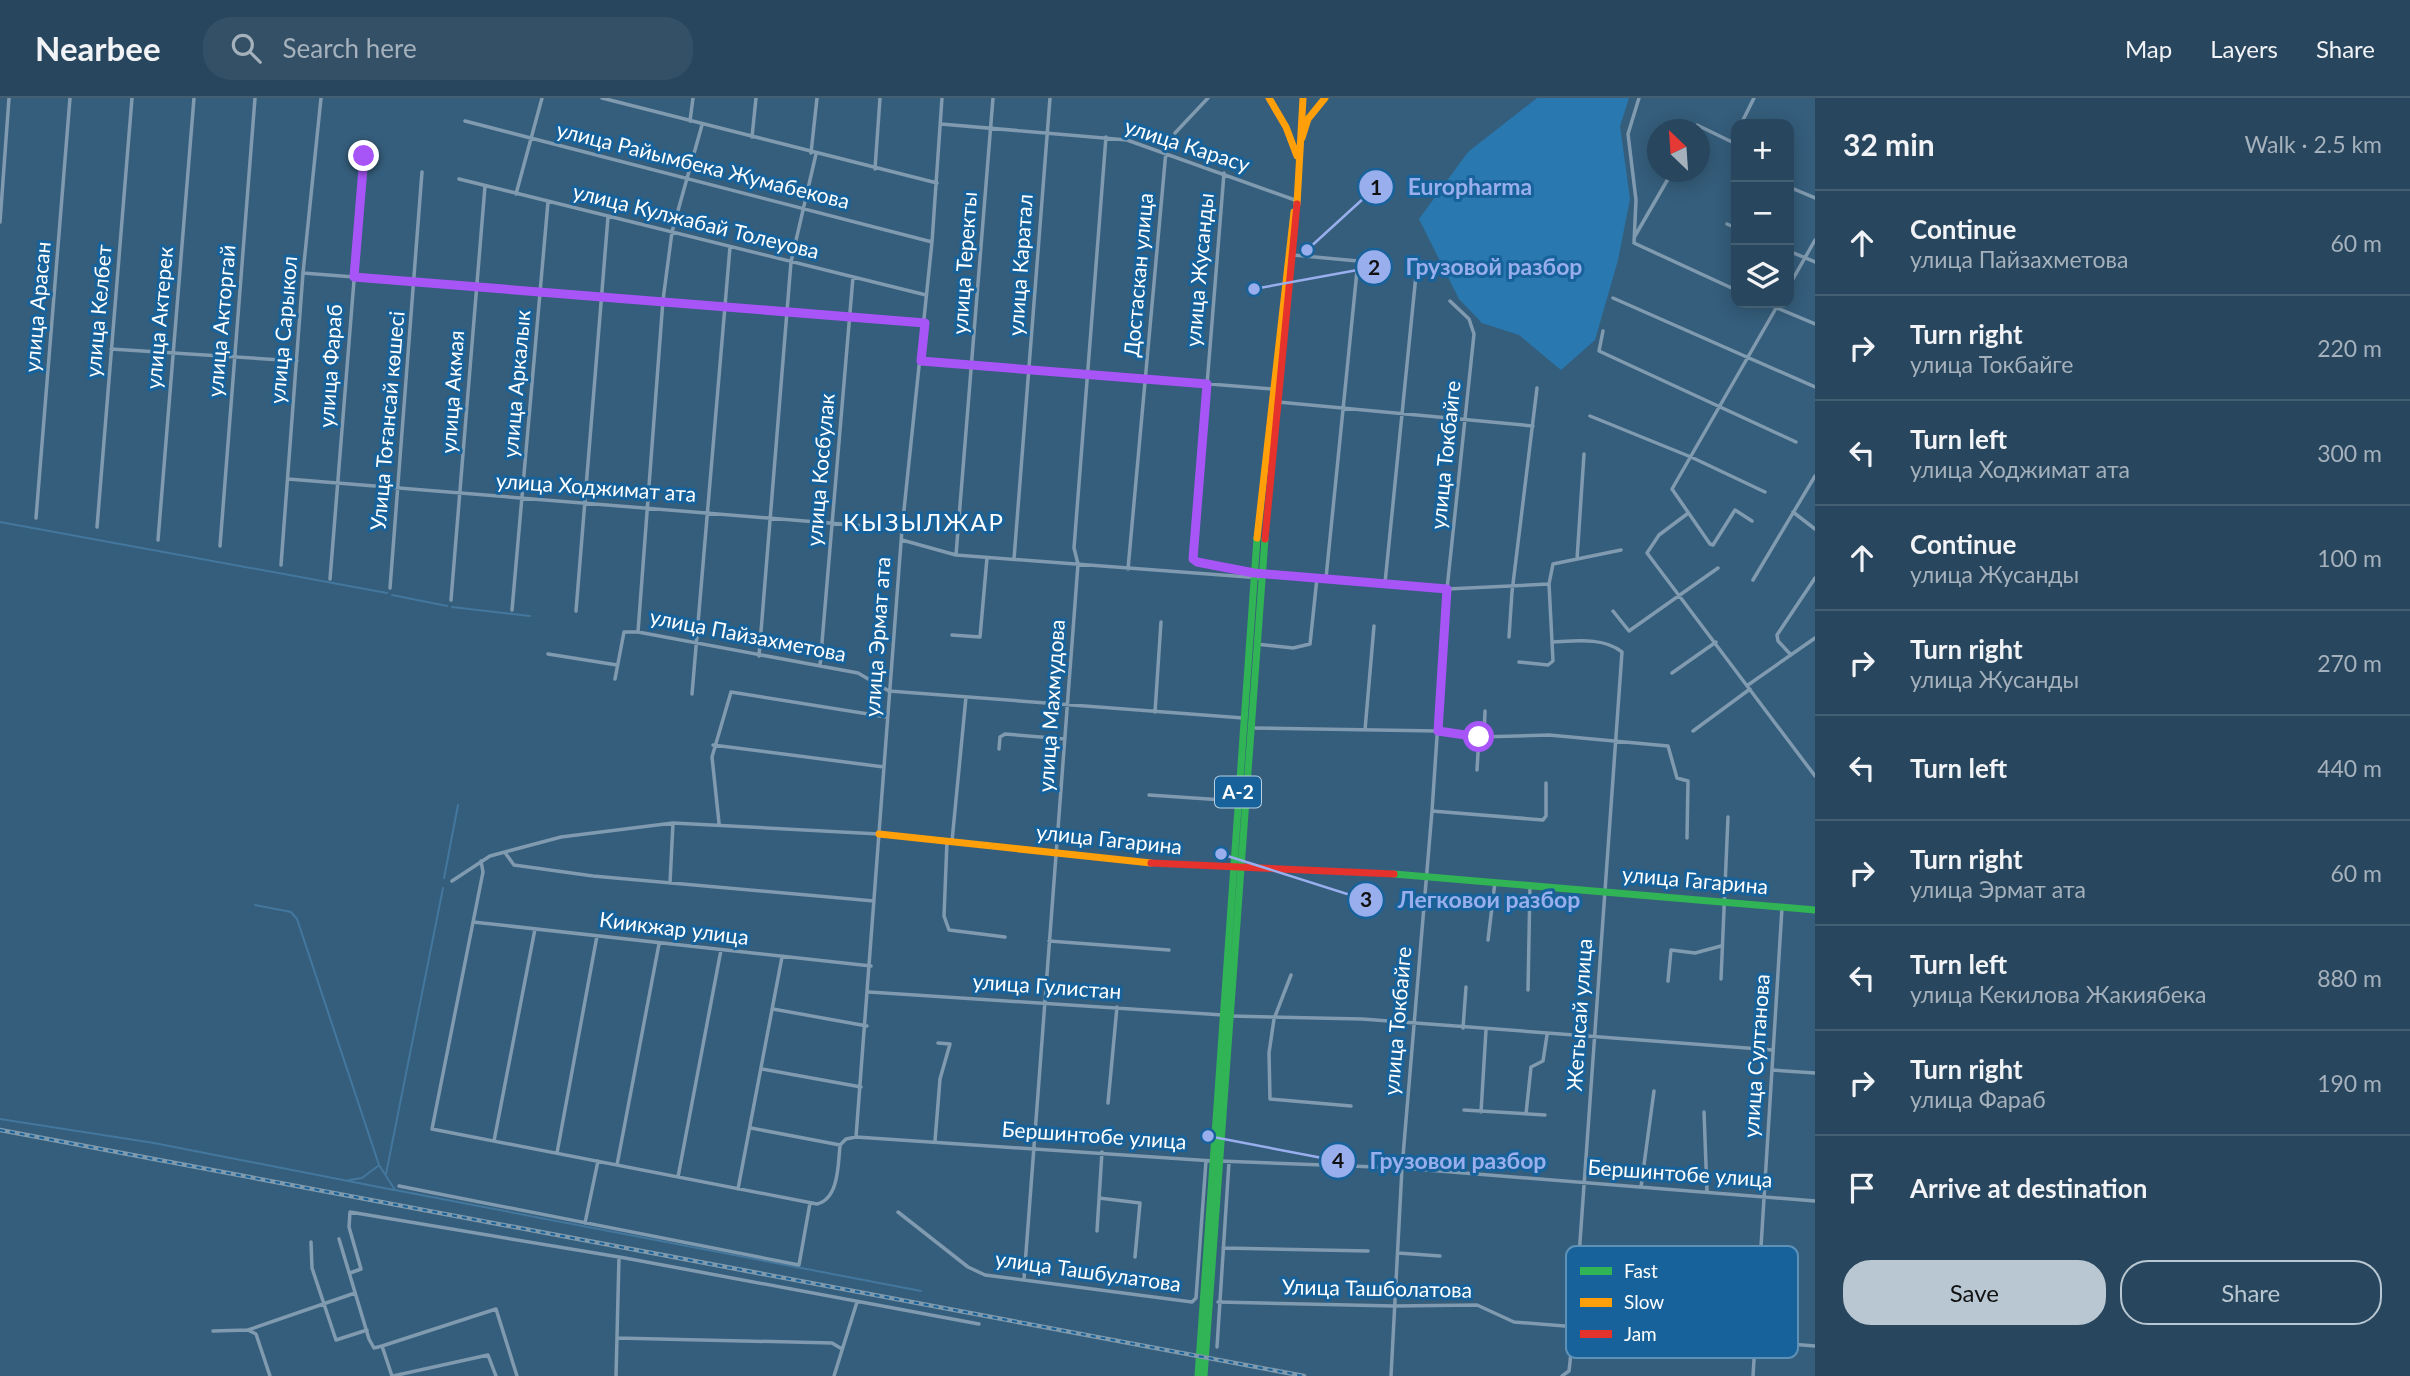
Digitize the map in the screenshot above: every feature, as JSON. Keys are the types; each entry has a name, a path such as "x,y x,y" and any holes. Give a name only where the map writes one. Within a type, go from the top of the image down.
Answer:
{"main road":[{"path":"1269,98 1286,127 1298,157"},
{"path":"1305,98 1312,102 1324,99"},
{"name":"A-2","path":"1237,866 1244,718 1273,389 1305,98"},
{"path":"1298,157 1308,119 1324,99"},
{"name":"A-2","path":"1198,1376 1213,1161 1250,728 1256,644 1257,576 1278,402 1292,229"},
{"name":"улица Гагарина","path":"879,834 1167,865 1426,875 1815,910"},
{"name":"A-2","path":"1204,1376 1213,1161"}],"street":[{"path":"0,222 9,98"},
{"name":"улица Арасан","path":"36,518 70,98"},
{"name":"улица Келбет","path":"97,527 132,98"},
{"name":"улица Актерек","path":"158,540 194,98"},
{"name":"улица Акторгай","path":"220,546 256,98"},
{"name":"улица Сарыкол","path":"281,565 303,273 321,98"},
{"path":"516,194 542,98"},
{"path":"602,98 814,154 937,183"},
{"path":"628,105 629,98"},
{"path":"690,121 693,98"},
{"path":"752,137 756,98"},
{"path":"759,656 790,262 814,154 817,98"},
{"path":"875,169 880,98"},
{"name":"улица Эрмат ата","path":"856,1137 867,1026 888,691 902,529 925,323 942,98"},
{"name":"улица Теректы","path":"956,555 993,98"},
{"name":"улица Каратал","path":"1014,559 1050,98"},
{"path":"1175,133 1208,98"},
{"path":"1639,98 1628,134 1636,200 1633,243 1731,288"},
{"path":"1744,119 1754,98"},
{"name":"улица Райымбека Жумабекова","path":"465,121 932,242"},
{"name":"улица Карасу","path":"941,124 1106,137 1166,151 1295,200"},
{"path":"638,632 663,300 672,232 702,125"},
{"path":"1710,131 1731,142"},
{"name":"улица Махмудова","path":"1024,1279 1068,706 1078,564 1074,548 1106,137"},
{"name":"Достаскан улица","path":"1128,569 1166,151"},
{"name":"улица Фараб","path":"330,579 364,156"},
{"name":"Улица Тоғансай көшесі","path":"390,588 422,172"},
{"name":"улица Жусанды","path":"1224,173 1192,554 1197,562 1257,576"},
{"name":"улица Кулжабай Толеуова","path":"458,179 926,295"},
{"path":"1634,236 1666,182"},
{"name":"улица Акмая","path":"451,600 485,186"},
{"path":"1794,189 1815,198"},
{"name":"улица Аркалык","path":"512,610 548,202"},
{"path":"576,611 608,217"},
{"path":"1727,224 1731,226"},
{"path":"1794,277 1815,240"},
{"path":"692,694 730,247"},
{"path":"1794,253 1815,262"},
{"path":"1292,255 1358,261 1326,578"},
{"path":"303,273 925,323"},
{"path":"1385,583 1416,275"},
{"name":"улица Косбулак","path":"820,666 853,277"},
{"path":"1613,298 1815,387"},
{"name":"улица Токбайге","path":"1391,1376 1402,1168 1432,811 1447,589 1474,334 1469,319 1450,301"},
{"path":"1752,521 1735,510 1713,545 1687,514 1672,489 1776,308 1815,324"},
{"path":"1603,331 1599,351 1721,405 1796,442"},
{"path":"111,349 297,362"},
{"path":"921,361 1273,389"},
{"path":"1509,637 1537,388"},
{"path":"1278,402 1533,426"},
{"path":"1590,416 1691,457 1765,492"},
{"path":"1577,559 1584,454"},
{"path":"1753,580 1815,476"},
{"name":"улица Ходжимат ата","path":"288,479 902,529"},
{"path":"1793,512 1815,528"},
{"path":"1687,514 1659,536 1647,553 1815,776"},
{"path":"901,540 956,555 1128,569 1326,578 1447,589 1549,584"},
{"path":"1519,662 1550,664 1553,642 1549,584 1553,564 1620,550"},
{"path":"951,635 980,637 987,558"},
{"path":"1614,611 1629,631 1718,568"},
{"path":"1256,644 1293,648 1310,644 1317,578"},
{"path":"1791,655 1778,641 1777,635 1815,578"},
{"path":"1155,712 1161,622"},
{"path":"1365,730 1374,626"},
{"name":"улица Пайзахметова","path":"615,679 624,632 638,632 858,673 888,691 1244,718"},
{"path":"1693,731 1815,638"},
{"name":"Жетысай улица","path":"1553,642 1586,640 1614,645 1622,652 1579,1246"},
{"path":"1672,673 1716,642"},
{"path":"548,654 617,666"},
{"path":"719,823 713,745 726,718 731,692 887,716"},
{"path":"966,697 949,841 944,916 949,930 1005,937"},
{"path":"1484,737 1485,711"},
{"path":"1250,728 1438,731 1479,737 1549,735 1668,746 1674,773 1677,778 1688,781 1687,838"},
{"path":"999,750 1000,737 1004,734 1065,739"},
{"path":"1477,770 1479,737"},
{"path":"713,745 884,767"},
{"path":"1432,811 1543,820 1546,816 1546,783"},
{"path":"1149,795 1238,801"},
{"path":"1721,979 1728,817"},
{"path":"670,883 673,823"},
{"name":"улица Гагарина","path":"452,881 490,856 561,837 673,823 719,823 879,834"},
{"path":"505,854 514,865 670,883 874,901"},
{"path":"481,861 484,872 432,1129 810,1203 825,1202 831,1195 840,1145 751,1128"},
{"path":"1488,940 1495,882"},
{"path":"1528,990 1530,884"},
{"name":"улица Султанова","path":"1761,1246 1782,906"},
{"name":"Киикжар улица","path":"473,922 871,966"},
{"path":"494,1141 535,929"},
{"path":"556,1153 597,936"},
{"path":"1049,941 1169,950"},
{"path":"617,1165 659,944"},
{"path":"1668,981 1671,950 1695,953 1721,946"},
{"path":"678,1177 721,950"},
{"path":"738,1189 782,957"},
{"path":"1291,975 1274,1019 1269,1053 1270,1099 1351,1106"},
{"path":"1463,1028 1466,986"},
{"name":"улица Гулистан","path":"869,992 1274,1019 1362,1019 1773,1050"},
{"path":"1108,1103 1116,1007"},
{"path":"773,1009 867,1026"},
{"path":"1481,1112 1486,1030"},
{"path":"1526,1114 1531,1067 1544,1061 1547,1035"},
{"path":"935,1141 940,1079 950,1044 938,1043"},
{"path":"762,1069 861,1087"},
{"path":"1772,1070 1815,1073"},
{"path":"1641,1187 1654,1091"},
{"path":"1464,1110 1545,1115"},
{"path":"1704,1112 1707,1192"},
{"name":"Бершинтобе улица","path":"840,1145 856,1137 1033,1146 1229,1162 1402,1168 1815,1201"},
{"path":"1097,1231 1102,1152"},
{"path":"585,1223 598,1161"},
{"name":"улица Ташбулатова","path":"898,1212 976,1272 1192,1302 1196,1298 1213,1161"},
{"path":"1217,1348 1229,1162"},
{"path":"399,1186 799,1265 810,1203"},
{"path":"1099,1198 1140,1203 1135,1257"},
{"path":"350,1273 361,1269 349,1227 350,1212 619,1257 979,1324"},
{"path":"339,1239 366,1330 374,1348 496,1310 517,1376"},
{"path":"310,1242 312,1268 335,1340 366,1330"},
{"path":"1223,1248 1368,1251"},
{"path":"1398,1253 1440,1256"},
{"path":"616,1376 619,1257"},
{"path":"213,1331 248,1330 356,1293"},
{"path":"834,1376 857,1302"},
{"name":"Улица Ташболатова","path":"1218,1302 1394,1306 1477,1304 1514,1322 1566,1325"},
{"path":"248,1330 256,1334 270,1376"},
{"path":"617,1338 832,1343 842,1349"},
{"path":"382,1346 393,1376 488,1355 496,1376"},
{"name":"Жетысай улица","path":"1562,1376 1569,1371 1570,1358"},
{"name":"улица Султанова","path":"1753,1376 1754,1358"}],"shaded area":[{"path":"1537,98 1629,98 1620,126 1630,199 1618,260 1595,340 1561,370 1519,335 1482,323 1459,299 1419,219 1468,152"}],"waterway":[{"path":"0,522 387,593"},
{"path":"392,595 447,606"},
{"path":"452,607 530,616"},
{"path":"444,878 458,805"},
{"path":"386,1174 443,888"},
{"path":"255,905 291,912 297,919 379,1165 395,1190 921,1291"},
{"path":"0,1119 154,1143 394,1190"},
{"path":"349,1180 362,1178 378,1166"}],"railway":[{"path":"0,1130 1304,1376"}],"traffic: fast":[{"path":"1198,1376 1257,538"},
{"path":"1204,1376 1265,539"},
{"path":"1394,874 1815,910"}],"traffic: slow":[{"path":"1269,98 1286,127 1297,156"},
{"path":"1297,204 1303,98"},
{"path":"1302,138 1308,119 1325,98"},
{"path":"1257,538 1294,212"},
{"path":"879,834 1151,863"}],"traffic: jam":[{"path":"1265,539 1297,204"},
{"path":"1151,863 1394,874"}],"place":[{"name":"Europharma","path":"1307,250"},
{"name":"Грузовой разбор","path":"1254,289"},
{"name":"Легковои разбор","path":"1221,854"},
{"name":"Грузовои разбор","path":"1208,1136"}],"district":[{"name":"КЫЗЫЛЖАР","path":"924,523"}],"route":[{"path":"364,156 354,277 925,323 921,361 1207,384 1193,559 1254,573 1447,589 1438,731 1479,737"}]}
